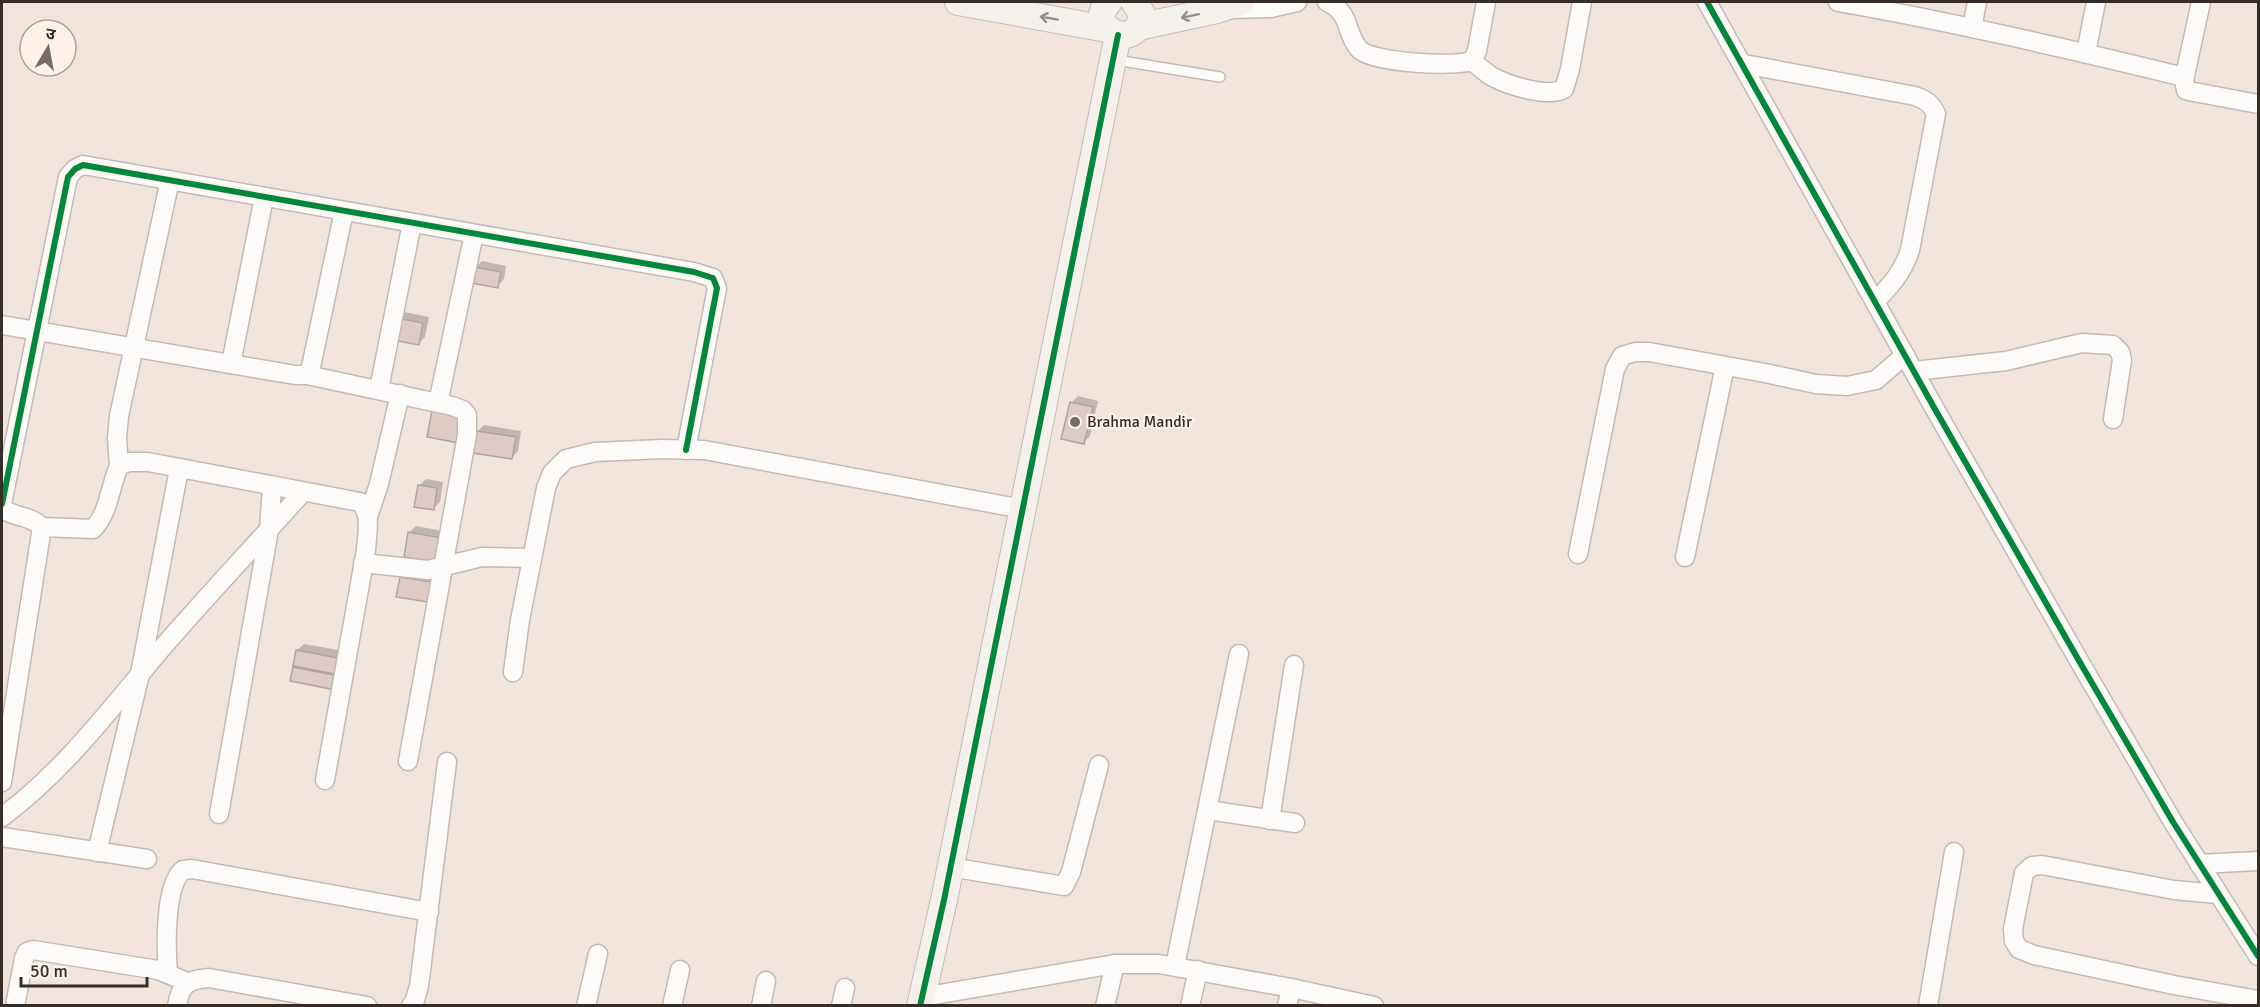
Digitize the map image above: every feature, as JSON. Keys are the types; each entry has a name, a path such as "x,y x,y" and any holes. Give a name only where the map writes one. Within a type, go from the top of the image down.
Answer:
{"street":[{"path":"957,2 1131,16"},
{"path":"1109,2 1102,14 1131,16 1229,6 1271,9 1297,2"},
{"path":"1327,2 1336,6 1345,15 1356,44 1362,52 1435,65 1461,65 1472,61 1477,51 1486,2"},
{"path":"1472,61 1492,76 1509,83 1549,93 1564,89 1570,69 1582,2"},
{"path":"1707,2 1744,64 1909,363 2027,570 2199,864 2259,956"},
{"path":"1838,2 1868,4 2086,53 2180,76 2184,80"},
{"path":"1972,28 1977,2"},
{"path":"2086,53 2096,2"},
{"path":"2201,2 2184,80 2185,87 2189,91 2259,104"},
{"path":"1131,16 1113,60 921,1001 1114,964 1159,963 1198,970 1289,997 1374,1005"},
{"path":"1744,64 1915,96 1932,105 1936,114 1910,250 1904,267 1894,282 1875,302"},
{"path":"170,180 119,416 117,438 119,466 112,481 108,502 100,522 93,529 42,527 35,519 7,512 2,507 69,177 75,169 83,165 170,180 474,234 694,272 713,278 717,288 686,450"},
{"path":"231,364 264,197"},
{"path":"307,375 311,368 344,211"},
{"path":"380,389 412,223"},
{"path":"438,403 474,234"},
{"path":"2,325 307,375 380,389 463,410 467,415 467,435 408,761"},
{"path":"1578,554 1615,369 1622,356 1635,352 1649,352 1816,384 1847,386 1876,380 1909,363 2006,361 2082,343 2113,345 2120,352 2122,360 2113,419"},
{"path":"1685,557 1725,366"},
{"path":"325,780 363,563 368,517 378,490 400,394"},
{"path":"513,672 520,620 546,488 552,473 566,459 595,452 626,449 704,450 1023,509"},
{"path":"119,466 129,462 148,462 360,502 366,508 368,517"},
{"path":"98,852 140,674 179,469"},
{"path":"219,814 269,530 272,486"},
{"path":"2,817 25,800 64,761 303,492"},
{"path":"2,782 5,739 42,527"},
{"path":"363,563 412,570 443,568 460,561 482,557 532,558"},
{"path":"1175,966 1239,654"},
{"path":"1270,820 1294,665"},
{"path":"411,1005 419,986 447,762"},
{"path":"950,867 1064,886 1071,872 1099,765"},
{"path":"1208,810 1295,824"},
{"path":"2,837 147,859"},
{"path":"1928,1005 1954,852"},
{"path":"2199,864 2259,861"},
{"path":"2218,894 2174,890 2042,865 2032,866 2024,873 2013,929 2014,941 2019,950 2034,955 2174,985 2259,1000"},
{"path":"168,973 168,915 174,881 183,870 192,869 429,912"},
{"path":"15,1005 24,958 27,952 33,950 168,973 187,982"},
{"path":"586,1005 598,954"},
{"path":"1105,1005 1114,964"},
{"path":"672,1005 680,970"},
{"path":"1191,1005 1198,970"},
{"path":"177,1005 182,987 196,978 209,978 367,1005"},
{"path":"761,1005 766,981"},
{"path":"841,1005 845,987"}],"lane":[{"path":"1113,60 1220,77"}],"building":[{"path":"474,267 501,272 498,288 471,283"},
{"path":"396,318 423,323 419,345 392,340"},
{"path":"1070,402 1093,407 1084,444 1061,439"},
{"path":"432,410 464,416 459,443 427,437"},
{"path":"476,431 516,437 512,459 473,453"},
{"path":"418,485 437,488 434,510 414,507"},
{"path":"408,532 442,538 438,563 404,557"},
{"path":"400,577 431,582 428,602 396,597"},
{"path":"296,650 338,658 335,674 293,666"},
{"path":"293,667 334,675 331,689 290,681"}],"cycle path":[{"path":"1707,2 2078,659 2173,822 2258,956"},
{"path":"920,1006 944,900 1118,35"},
{"path":"2,504 68,177 75,169 83,165 694,272 713,278 717,288 686,450"}],"place":[{"name":"Brahma Mandir","path":"1075,422"}]}
